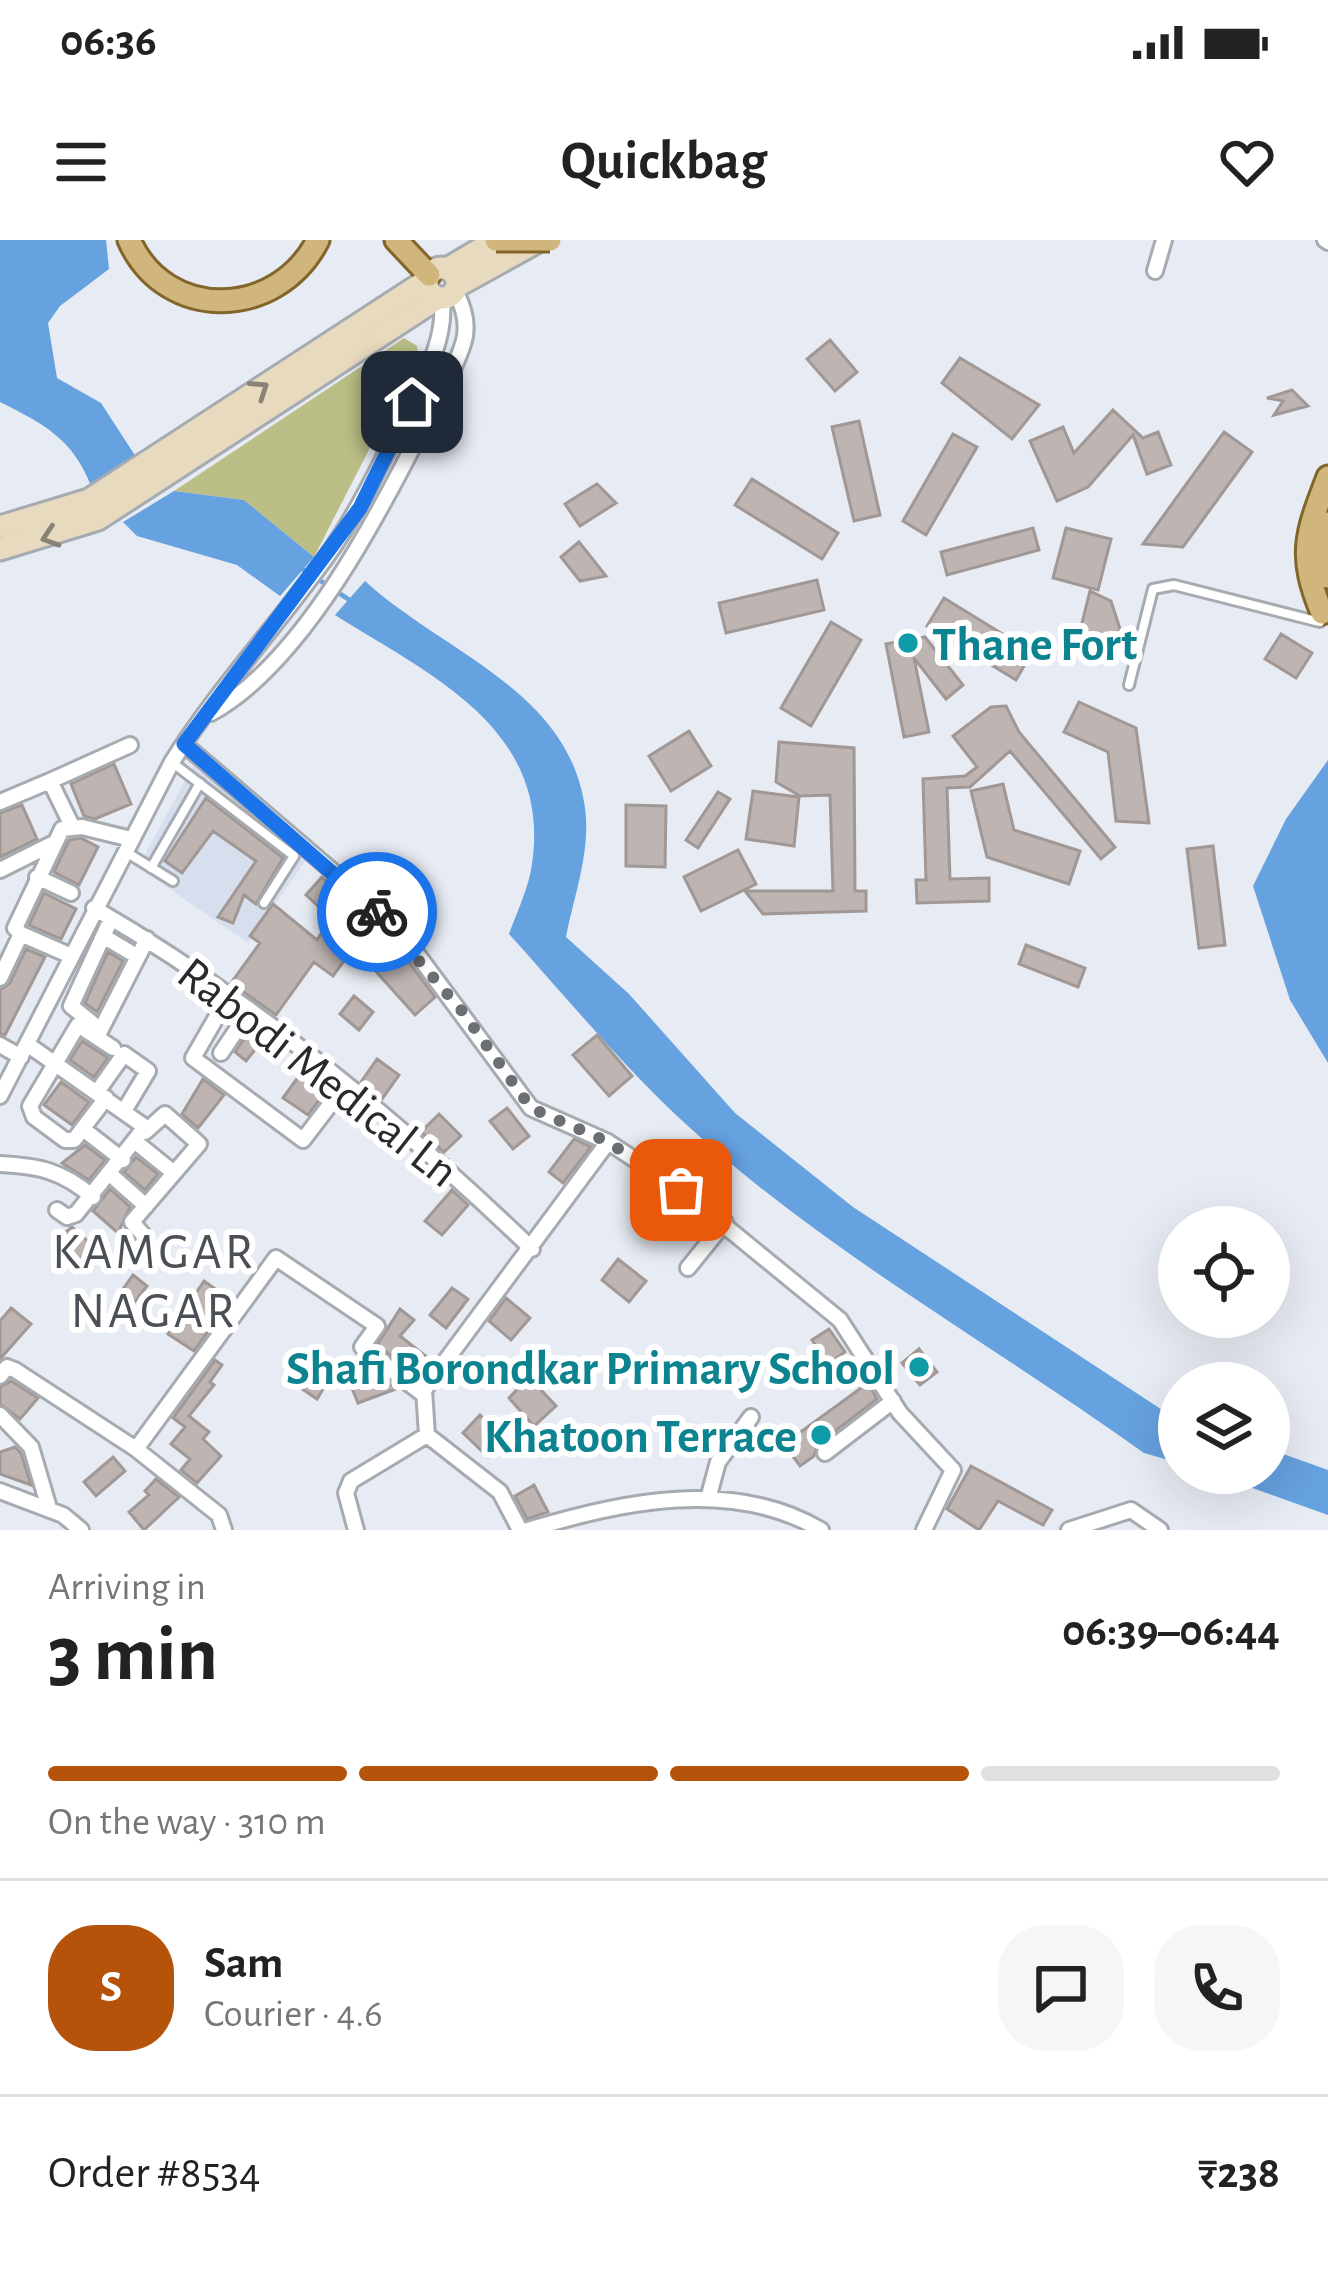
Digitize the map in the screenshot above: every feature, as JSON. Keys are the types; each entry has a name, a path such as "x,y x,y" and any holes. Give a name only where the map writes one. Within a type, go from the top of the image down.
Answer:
{"main road":[{"path":"128,240 160,284 191,298 225,303 256,298 285,282 308,259 318,240"},
{"path":"396,240 442,285"},
{"path":"0,549 94,509 169,463 442,285 496,240 550,240"},
{"path":"442,285 540,240"},
{"path":"1325,618 1304,570 1308,529 1328,477"},
{"path":"0,527 94,509"},
{"path":"1328,524 1328,577"}],"street":[{"path":"1155,271 1164,240"},
{"path":"0,1096 172,762 211,713 222,687 292,603 360,508 429,367 444,320 442,285"},
{"path":"211,713 236,699 309,616 375,522 465,340 464,305 442,285"},
{"path":"184,744 364,898 440,982 531,1108 608,1142 725,1222 839,1320 919,1437 952,1470 924,1530"},
{"path":"0,802 130,746"},
{"path":"50,781 73,828"},
{"path":"69,955 15,928 52,844 62,829 73,828 128,845"},
{"path":"0,869 52,844"},
{"path":"38,877 71,893"},
{"name":"Rabodi Medical Ln","path":"94,908 228,997 268,1039 346,1084 435,1156 532,1250"},
{"path":"111,919 71,1006 113,1048"},
{"path":"0,979 21,934"},
{"path":"103,937 138,957"},
{"path":"99,1032 147,939"},
{"path":"228,997 191,1054 303,1140 346,1084"},
{"path":"221,1053 248,1013"},
{"path":"99,1032 78,1025 30,1106 34,1117 65,1140 74,1140 124,1054 148,1070 124,1112"},
{"path":"0,1046 54,1062 102,1095 124,1112 174,1173"},
{"path":"57,1210 72,1216 165,1114 198,1141 132,1222 146,1237"},
{"path":"82,1129 123,1160"},
{"path":"608,1142 532,1250 459,1338 424,1395 427,1435 500,1492 524,1530 628,1508 708,1499 786,1509 821,1530"},
{"path":"0,1164 42,1166 67,1175 93,1197"},
{"path":"111,1175 146,1206"},
{"path":"688,1268 725,1222"},
{"path":"136,1449 276,1258 376,1326 362,1347 424,1395"},
{"path":"0,1376 8,1367 15,1370 136,1449 220,1515 224,1530"},
{"path":"825,1453 893,1401"},
{"path":"0,1415 31,1447 49,1508"},
{"path":"708,1499 718,1462 751,1418"},
{"path":"356,1530 346,1493 351,1481 427,1435"},
{"path":"0,1491 49,1508 81,1530"},
{"path":"1069,1530 1131,1510 1160,1530"}],"lane":[{"path":"1129,685 1153,589 1174,585 1325,618"},
{"path":"172,762 294,856 264,903"},
{"path":"151,868 200,783"},
{"path":"128,845 173,881"}],"shaded area":[{"path":"193,766 308,857 248,943 138,867"}],"green space":[{"path":"404,338 417,346 418,354 314,557 244,500 174,491"}],"water":[{"path":"0,240 106,240 109,269 60,306 48,323 57,378 101,403 138,460 91,486 66,445 0,402"},
{"path":"174,491 244,500 314,557 280,596 237,565 137,536 123,522"},
{"path":"365,581 529,703 555,733 574,767 585,808 584,857 566,937 629,994 735,1113 853,1207 1158,1407 1158,1457 1144,1453 846,1251 731,1164 677,1116 509,934 532,864 533,817 523,776 504,741 444,684 335,615"},
{"path":"1328,760 1328,1063 1290,1000 1253,886 1286,819"},
{"path":"1290,1456 1328,1470 1328,1515 1270,1494 1290,1494"}],"building":[{"path":"830,340 857,372 835,391 807,359"},
{"path":"960,358 1039,405 1012,439 942,383"},
{"path":"1292,390 1308,406 1274,415 1283,401 1267,398"},
{"path":"1113,410 1143,438 1158,432 1171,465 1147,474 1133,435 1088,487 1057,501 1030,441 1063,427 1074,453"},
{"path":"859,421 880,515 854,521 832,427"},
{"path":"1224,432 1252,452 1183,547 1143,544"},
{"path":"953,434 977,447 926,535 903,521"},
{"path":"752,479 838,533 822,559 735,505"},
{"path":"597,484 616,503 580,526 565,504"},
{"path":"1033,528 1039,550 947,575 941,552"},
{"path":"1066,528 1111,539 1098,590 1053,578"},
{"path":"579,542 606,576 580,581 561,557"},
{"path":"817,580 824,610 726,633 719,603"},
{"path":"1090,591 1111,601 1120,629 1114,643 1101,652 1075,651"},
{"path":"944,598 1032,652 1016,680 927,626"},
{"path":"831,622 861,640 811,726 781,708"},
{"path":"1281,634 1312,653 1296,678 1265,659"},
{"path":"925,637 963,685 946,699 914,658 929,732 904,737 886,644"},
{"path":"1079,702 1136,728 1149,823 1116,821 1108,752 1064,732"},
{"path":"1006,706 1019,732 1115,847 1101,859 1010,751 970,787 947,788 950,879 989,878 989,901 917,903 916,880 926,880 923,779 965,776 977,767 953,736 991,707"},
{"path":"689,731 711,766 671,791 649,756"},
{"path":"779,742 854,748 855,891 866,891 866,911 763,914 745,891 833,891 830,795 800,796 776,782"},
{"path":"114,764 131,804 95,819 84,816 71,784"},
{"path":"1003,784 1014,830 1080,851 1069,884 987,857 971,791"},
{"path":"753,791 799,797 794,846 746,839"},
{"path":"718,792 730,799 698,848 686,840"},
{"path":"206,798 283,858 256,904 244,895 233,923 218,917 256,861 213,831 182,873 165,861"},
{"path":"22,805 37,839 0,857 0,813"},
{"path":"626,805 666,806 665,867 626,866"},
{"path":"81,838 98,847 79,885 54,872 69,840"},
{"path":"1213,846 1225,945 1199,948 1187,849"},
{"path":"738,850 756,884 701,911 684,877"},
{"path":"322,877 408,961 435,997 415,1015 354,947 333,976 314,962 276,1015 231,983 260,943 250,936 273,904 317,940 331,918 306,895"},
{"path":"44,893 76,909 61,939 29,925"},
{"path":"1026,945 1085,968 1078,987 1019,964"},
{"path":"26,949 45,957 5,1035 0,1034 0,990 10,983"},
{"path":"108,952 123,961 97,1012 85,1003"},
{"path":"354,996 373,1012 359,1030 340,1014"},
{"path":"253,1026 266,1036 246,1061 235,1052"},
{"path":"597,1035 632,1076 609,1096 573,1055"},
{"path":"82,1041 108,1058 94,1077 70,1060"},
{"path":"377,1059 399,1075 382,1099 361,1082"},
{"path":"306,1066 330,1085 308,1115 283,1098"},
{"path":"203,1079 224,1095 198,1128 182,1114"},
{"path":"61,1082 89,1102 72,1125 44,1105"},
{"path":"507,1108 529,1136 513,1149 490,1121"},
{"path":"439,1114 461,1136 444,1152 421,1132"},
{"path":"574,1139 591,1147 563,1183 549,1172"},
{"path":"85,1145 105,1160 89,1180 62,1163"},
{"path":"136,1157 158,1174 145,1190 124,1172"},
{"path":"110,1189 130,1207 118,1233 93,1211"},
{"path":"452,1190 468,1205 442,1235 425,1221"},
{"path":"72,1227 92,1245 76,1263 53,1242"},
{"path":"618,1259 646,1281 629,1302 602,1280"},
{"path":"133,1275 147,1286 130,1308 116,1299"},
{"path":"204,1281 231,1300 194,1351 168,1334"},
{"path":"452,1288 468,1299 446,1328 430,1315"},
{"path":"506,1298 530,1318 511,1340 489,1321"},
{"path":"11,1308 31,1324 0,1359 0,1321"},
{"path":"400,1309 414,1320 400,1336 432,1361 419,1377 377,1345"},
{"path":"829,1329 845,1352 828,1364 812,1340"},
{"path":"782,1349 796,1366 779,1381 764,1363"},
{"name":"Shafi Borondkar Primary School","path":"919,1349 937,1372 920,1385 902,1363"},
{"path":"215,1360 222,1365 210,1382 214,1385 189,1416 209,1432 203,1439 221,1456 197,1483 181,1470 190,1459 171,1444 185,1427 173,1418"},
{"path":"310,1369 328,1381 317,1399 298,1386"},
{"path":"377,1373 396,1389 358,1403 350,1383"},
{"path":"529,1377 556,1406 534,1426 509,1398"},
{"path":"11,1381 38,1398 20,1419 0,1404 0,1387"},
{"name":"Khatoon Terrace","path":"868,1383 877,1399 818,1444 814,1456 800,1466 784,1444"},
{"path":"480,1415 505,1440 488,1457 463,1433"},
{"path":"15,1447 31,1485 0,1474 0,1452"},
{"path":"113,1457 125,1471 96,1496 84,1482"},
{"path":"971,1466 1052,1510 1043,1525 998,1501 979,1530 947,1509"},
{"path":"156,1479 179,1497 144,1530 129,1512 149,1495 145,1491"},
{"path":"534,1485 548,1512 527,1519 515,1496"}],"waterway":[{"path":"298,566 354,603"}],"way so far":[{"path":"377,912 462,1011 531,1108 608,1142 681,1190"}],"place":[{"name":"Thane Fort","path":"908,643"},
{"name":"Shafi Borondkar Primary School","path":"919,1367"},
{"name":"Khatoon Terrace","path":"821,1435"}],"district":[{"name":"KAMGAR NAGAR","path":"154,1279"}],"route":[{"path":"377,912 184,744 211,713 222,687 292,603 360,508 412,402"}]}
